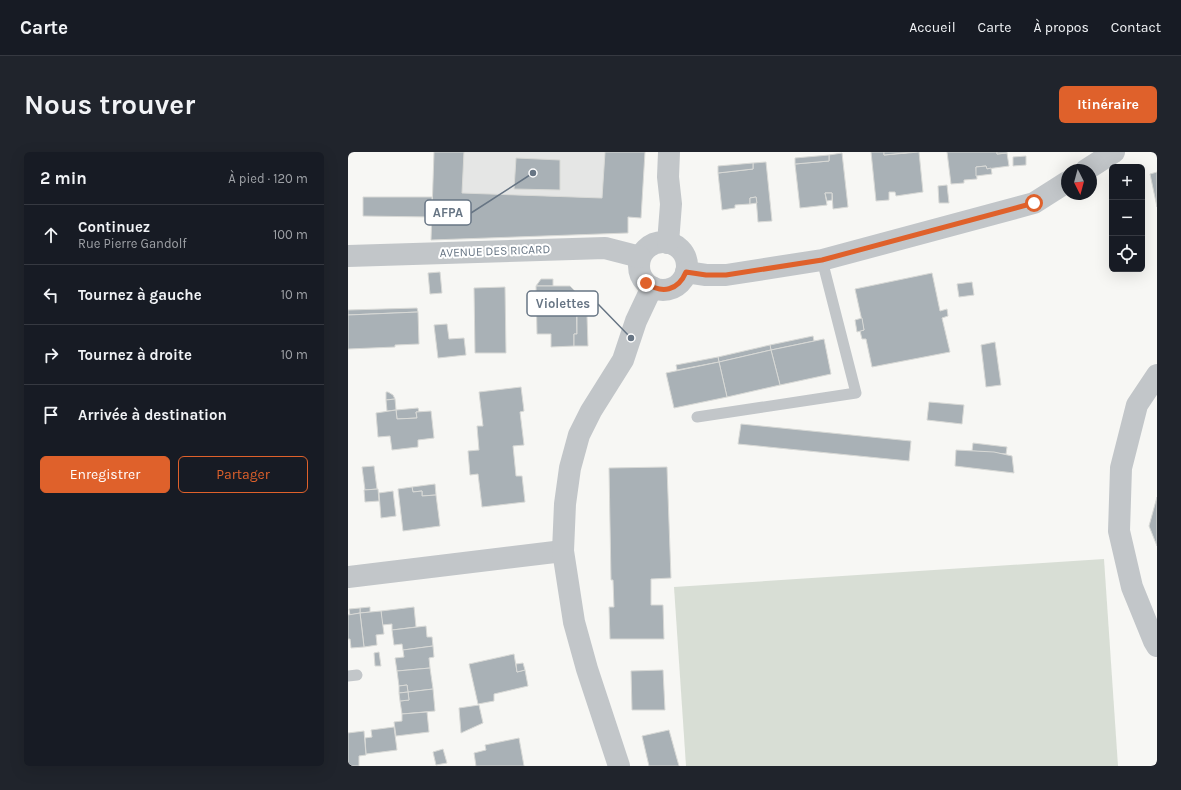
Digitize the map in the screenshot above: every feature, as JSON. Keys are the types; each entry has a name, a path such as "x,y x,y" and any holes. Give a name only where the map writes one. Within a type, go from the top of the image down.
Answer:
{"street":[{"path":"668,243 671,204 668,177 669,152"},
{"path":"1095,164 1114,152"},
{"path":"686,272 706,275 726,275 822,260 1034,203 1061,186"},
{"path":"659,242 668,243 675,246 685,257 686,272 683,279 672,288 658,290 646,283 642,278 639,264 640,257 651,245 659,242"},
{"name":"AVENUE DES RICARD","path":"348,256 605,248 640,257"},
{"path":"619,766 587,669 574,622 563,551 565,504 570,468 579,435 591,411 623,360 636,320 652,287"},
{"path":"1157,375 1137,405 1121,468 1118,531 1132,587 1157,646"},
{"path":"348,576 563,551"}],"lane":[{"path":"697,417 856,393 822,260"}],"shaded area":[{"path":"464,152 605,152 602,198 462,193"},
{"path":"1104,559 1118,766 686,766 674,587"}],"building":[{"path":"434,152 464,152 462,193 602,198 605,152 645,152 641,218 628,217 628,233 431,240"},
{"path":"871,152 884,152 884,155 919,152 923,192 896,196 895,192 889,192 889,200 876,201"},
{"path":"884,152 913,152 884,155"},
{"path":"947,152 1007,153 1009,166 987,169 986,166 976,167 977,179 964,180 964,183 951,184"},
{"path":"997,152 1007,152 1007,153 997,154"},
{"path":"842,153 848,207 833,209 832,193 825,193 827,205 800,208 795,164 829,161 829,155"},
{"path":"829,155 829,161 795,164 795,158"},
{"path":"1026,156 1026,165 1013,166 1013,157"},
{"path":"516,158 560,160 560,190 514,189"},
{"path":"766,162 772,221 758,222 756,197 750,198 750,204 735,205 735,208 722,210 718,173 753,169 753,163"},
{"path":"753,163 753,169 718,173 718,166"},
{"path":"986,166 987,169 991,168 992,174 976,176 976,167"},
{"path":"1157,172 1157,207 1150,174"},
{"path":"947,185 949,203 939,203 938,186"},
{"path":"825,193 832,193 832,200 827,201"},
{"path":"363,197 432,197 432,217 363,216"},
{"path":"756,197 757,203 750,204 750,198"},
{"path":"440,272 442,293 430,294 428,273"},
{"path":"932,273 940,311 947,309 948,316 942,318 950,352 872,367 866,339 862,339 860,331 864,330 855,289"},
{"path":"541,279 553,279 553,286 536,286"},
{"path":"972,282 974,295 959,297 957,284"},
{"path":"536,286 570,286 576,292 577,334 574,334 574,346 551,347 551,334 537,334"},
{"path":"505,287 506,353 475,353 474,288"},
{"path":"417,308 418,312 348,315 348,310"},
{"path":"418,312 419,344 395,345 395,347 348,349 348,315"},
{"path":"577,316 587,316 588,346 574,346 574,334 577,334"},
{"path":"862,318 864,330 857,332 855,320"},
{"path":"447,324 449,339 464,338 466,355 438,358 434,325"},
{"path":"813,336 814,341 771,350 770,345"},
{"path":"824,339 831,374 780,385 771,350"},
{"path":"995,342 1001,385 986,387 981,345"},
{"path":"770,345 771,350 719,362 718,357"},
{"path":"771,350 780,385 727,397 719,362"},
{"path":"718,357 719,362 677,370 676,365"},
{"path":"719,362 727,397 674,408 666,373"},
{"path":"521,387 524,411 520,412 524,445 513,446 516,476 522,476 525,502 482,507 478,474 470,475 468,451 479,450 477,426 483,426 479,392"},
{"path":"386,392 393,395 395,399 386,400"},
{"path":"395,399 396,410 387,411 386,400"},
{"path":"929,402 964,405 962,424 927,420"},
{"path":"418,408 419,412 416,412 417,418 397,419 396,410"},
{"path":"396,410 397,419 417,418 416,412 431,411 434,438 418,440 418,447 392,450 390,436 378,437 376,413"},
{"path":"741,424 911,441 909,461 738,444"},
{"path":"973,443 1007,447 1006,454 972,451"},
{"path":"956,450 994,452 1012,456 1014,473 955,466"},
{"path":"374,466 377,489 365,490 362,467"},
{"path":"667,467 671,578 651,579 651,605 663,605 664,639 610,639 609,607 614,607 613,580 611,580 609,468"},
{"path":"435,484 436,495 422,496 422,491 413,492 412,487"},
{"path":"412,487 413,492 422,491 422,496 436,495 440,526 403,531 398,489"},
{"path":"378,489 379,501 365,502 364,490"},
{"path":"393,491 396,516 381,518 379,493"},
{"path":"1157,497 1157,546 1149,526"},
{"path":"370,607 370,612 360,613 360,608"},
{"path":"414,607 416,627 392,630 392,624 382,625 381,611"},
{"path":"360,608 360,613 350,615 349,609"},
{"path":"381,611 384,634 376,635 377,645 364,647 360,613"},
{"path":"360,613 364,647 351,648 350,639 348,639 348,615"},
{"path":"426,626 427,637 432,637 433,646 403,650 402,644 394,645 392,630"},
{"path":"433,646 434,657 429,658 430,668 397,671 395,658 404,657 403,650"},
{"path":"379,652 381,666 375,666 374,653"},
{"path":"514,654 517,672 525,670 528,686 494,694 494,701 478,704 469,664"},
{"path":"523,663 525,670 517,672 516,664"},
{"path":"430,668 433,689 408,692 407,685 399,686 397,671"},
{"path":"663,670 665,710 632,710 631,671"},
{"path":"407,685 408,692 399,693 399,686"},
{"path":"433,689 435,711 402,714 400,701 409,700 408,692"},
{"path":"408,692 409,700 400,701 399,693"},
{"path":"479,705 483,723 461,733 459,708"},
{"path":"427,712 429,732 396,736 394,722 402,721 402,714"},
{"path":"394,727 397,750 366,754 365,738 372,737 371,730"},
{"path":"669,730 679,766 649,766 642,736"},
{"path":"364,731 366,755 359,756 359,766 348,766 348,733"},
{"path":"519,738 524,766 476,766 474,753 486,750 485,745"},
{"path":"443,749 447,763 436,765 433,752"}],"place":[{"name":"AFPA","path":"533,173"},
{"name":"Violettes","path":"631,338"}],"route":[{"path":"646,283 658,290 666,290 678,284 683,279 686,272 706,275 726,275 822,260 1034,203"}]}
